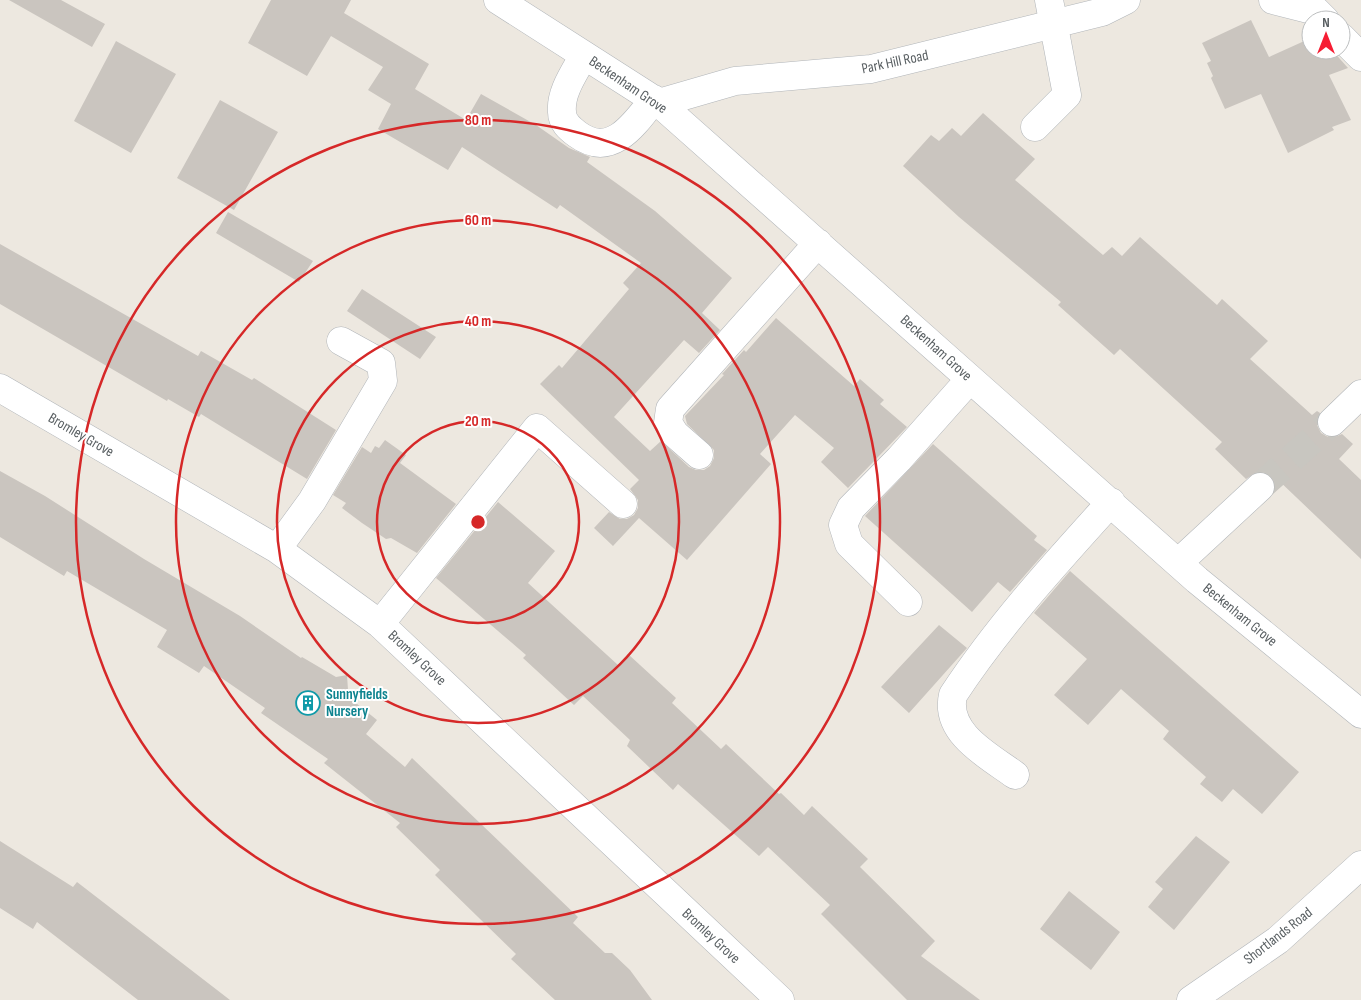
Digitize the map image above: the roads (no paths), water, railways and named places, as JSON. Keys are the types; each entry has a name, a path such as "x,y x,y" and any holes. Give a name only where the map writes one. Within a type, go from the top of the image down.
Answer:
{"street":[{"name":"Beckenham Grove","path":"498,0 656,101 1178,563 1361,714"},
{"name":"Park Hill Road","path":"656,101 735,81 871,69 1051,12 1102,12 1126,0"},
{"path":"1273,0 1312,10"},
{"path":"1035,127 1068,95 1051,12"},
{"path":"1351,47 1361,57"},
{"path":"584,55 566,88 562,112 564,122 585,140 610,142 624,135 656,101"},
{"path":"699,455 675,434 668,423 670,409 818,243"},
{"path":"277,549 312,500 383,381 381,364 341,341"},
{"path":"908,602 849,544 843,525 851,508 899,459 970,379"},
{"name":"Bromley Grove","path":"0,388 277,549 380,624 780,1000"},
{"path":"1332,422 1361,394"},
{"path":"380,624 537,428 623,504"},
{"path":"1178,563 1260,486"},
{"path":"1015,775 961,732 950,707 953,695 996,634 1048,571 1111,502"},
{"name":"Shortlands Road","path":"1191,1000 1278,940 1361,865"}],"tunnel":[{"path":"1260,487 1332,422"}],"place":[{"name":"Sunnyfields Nursery","path":"308,703"}]}
